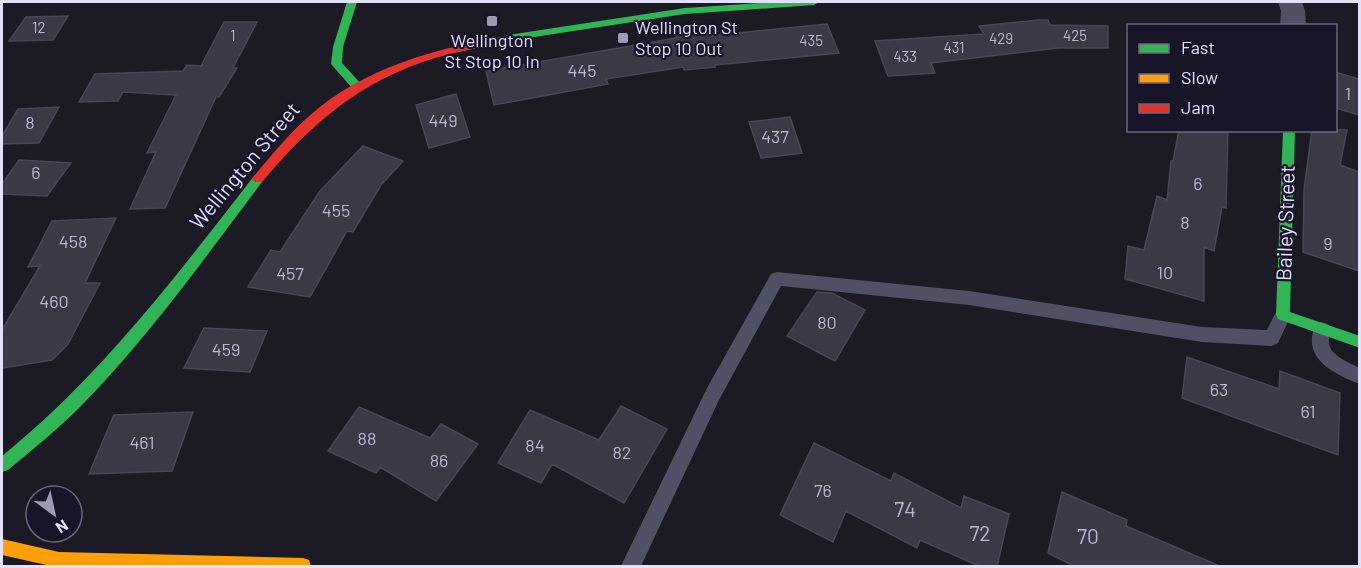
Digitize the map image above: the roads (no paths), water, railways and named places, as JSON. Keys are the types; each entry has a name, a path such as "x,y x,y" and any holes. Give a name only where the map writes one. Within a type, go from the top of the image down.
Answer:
{"main road":[{"path":"351,2 338,47 336,64 357,86"},
{"name":"Wellington Street","path":"2,465 50,427 87,392 286,144 320,111 357,86 385,72 430,55 533,33 702,9 814,2"},
{"name":"Bailey Street","path":"1283,315 1289,132"},
{"path":"1283,315 1359,342"},
{"path":"2,547 59,560 303,567"}],"street":[{"path":"1290,2 1293,24"}],"lane":[{"path":"631,567 713,394 777,279 994,302 1137,326 1236,338 1272,338 1283,315"},
{"path":"1322,329 1320,345 1323,351 1346,370 1359,376"}],"place":[{"name":"Wellington St Stop 10 In","path":"492,21"},
{"name":"Wellington St Stop 10 Out","path":"623,38"}]}
